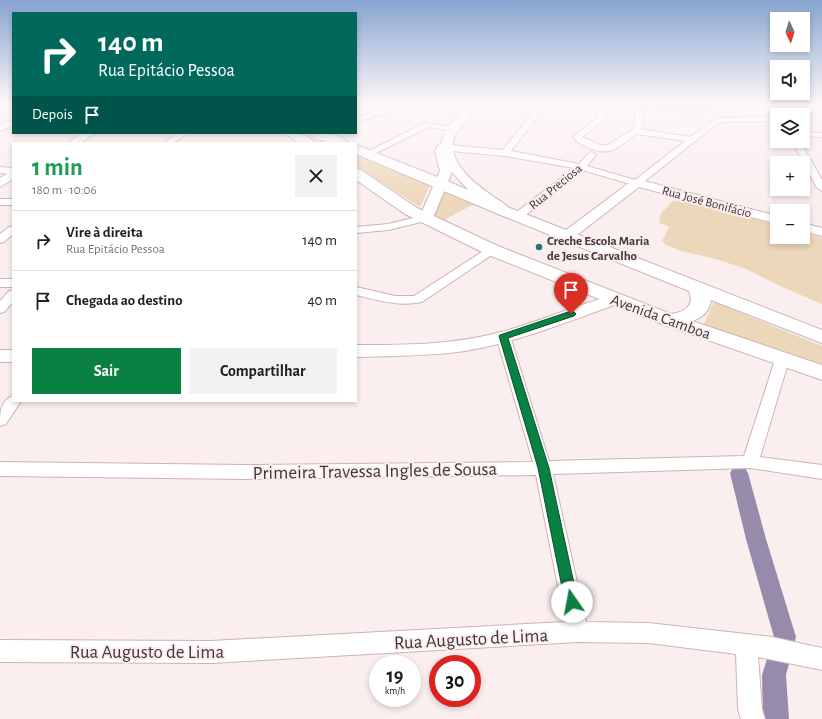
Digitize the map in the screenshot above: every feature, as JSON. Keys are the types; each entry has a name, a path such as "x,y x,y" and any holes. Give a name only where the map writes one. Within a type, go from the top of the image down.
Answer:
{"main road":[{"path":"296,137 306,142"},
{"path":"326,137 339,142"},
{"path":"426,218 446,171 442,137"},
{"path":"443,147 449,137"},
{"path":"443,147 454,167 465,179 483,196 511,213"},
{"path":"360,152 822,337"},
{"name":"Avenida Camboa","path":"357,174 364,182 412,211 492,250 614,300 822,373"},
{"path":"669,320 687,317 699,308 701,297 697,287"}],"street":[{"path":"74,142 84,137"},
{"path":"170,142 178,137"},
{"path":"360,152 399,137"},
{"path":"505,153 518,137"},
{"path":"579,137 580,141 599,148 610,148 627,137"},
{"path":"670,137 692,140"},
{"path":"567,236 696,137"},
{"path":"443,147 505,153 581,167 637,183"},
{"path":"800,148 822,188"},
{"name":"Rua Preciosa","path":"511,213 581,167 592,155"},
{"path":"0,170 12,173"},
{"path":"0,183 12,174"},
{"name":"Rua José Bonifácio","path":"637,183 770,218"},
{"path":"0,202 12,202"},
{"path":"357,230 388,227 426,218"},
{"path":"0,240 12,229"},
{"path":"810,229 822,232"},
{"path":"357,291 398,300 410,301 418,299 492,250"},
{"path":"0,283 12,283"},
{"path":"0,309 12,295"},
{"path":"357,352 427,349 466,345 503,336 614,300"},
{"path":"503,336 543,468 578,632"},
{"path":"0,356 12,356"},
{"path":"750,462 782,360"},
{"path":"0,420 12,402"},
{"name":"Primeira Travessa Ingles de Sousa","path":"0,469 245,472 543,468 750,462 822,472"},
{"name":"Rua Augusto de Lima","path":"0,651 210,652 578,632 648,633 772,648 796,652 822,659"},
{"path":"746,645 750,709 753,719"}],"shaded area":[{"path":"357,156 430,185 420,207 357,167"},
{"path":"443,189 474,204 446,219 451,226 437,219 434,215"},
{"path":"680,200 770,223 770,244 810,244 810,234 822,238 822,304 782,287 746,269 716,259 681,251 666,245 662,241 669,227 659,223 661,213 673,201"},
{"path":"714,302 822,346 822,367 703,325"}],"waterway":[{"path":"739,473 756,539 785,637 774,675 776,719"}],"place":[{"name":"Creche Escola Maria de Jesus Carvalho","path":"539,247"}],"route":[{"path":"571,314 503,336 543,468 572,602"}]}
